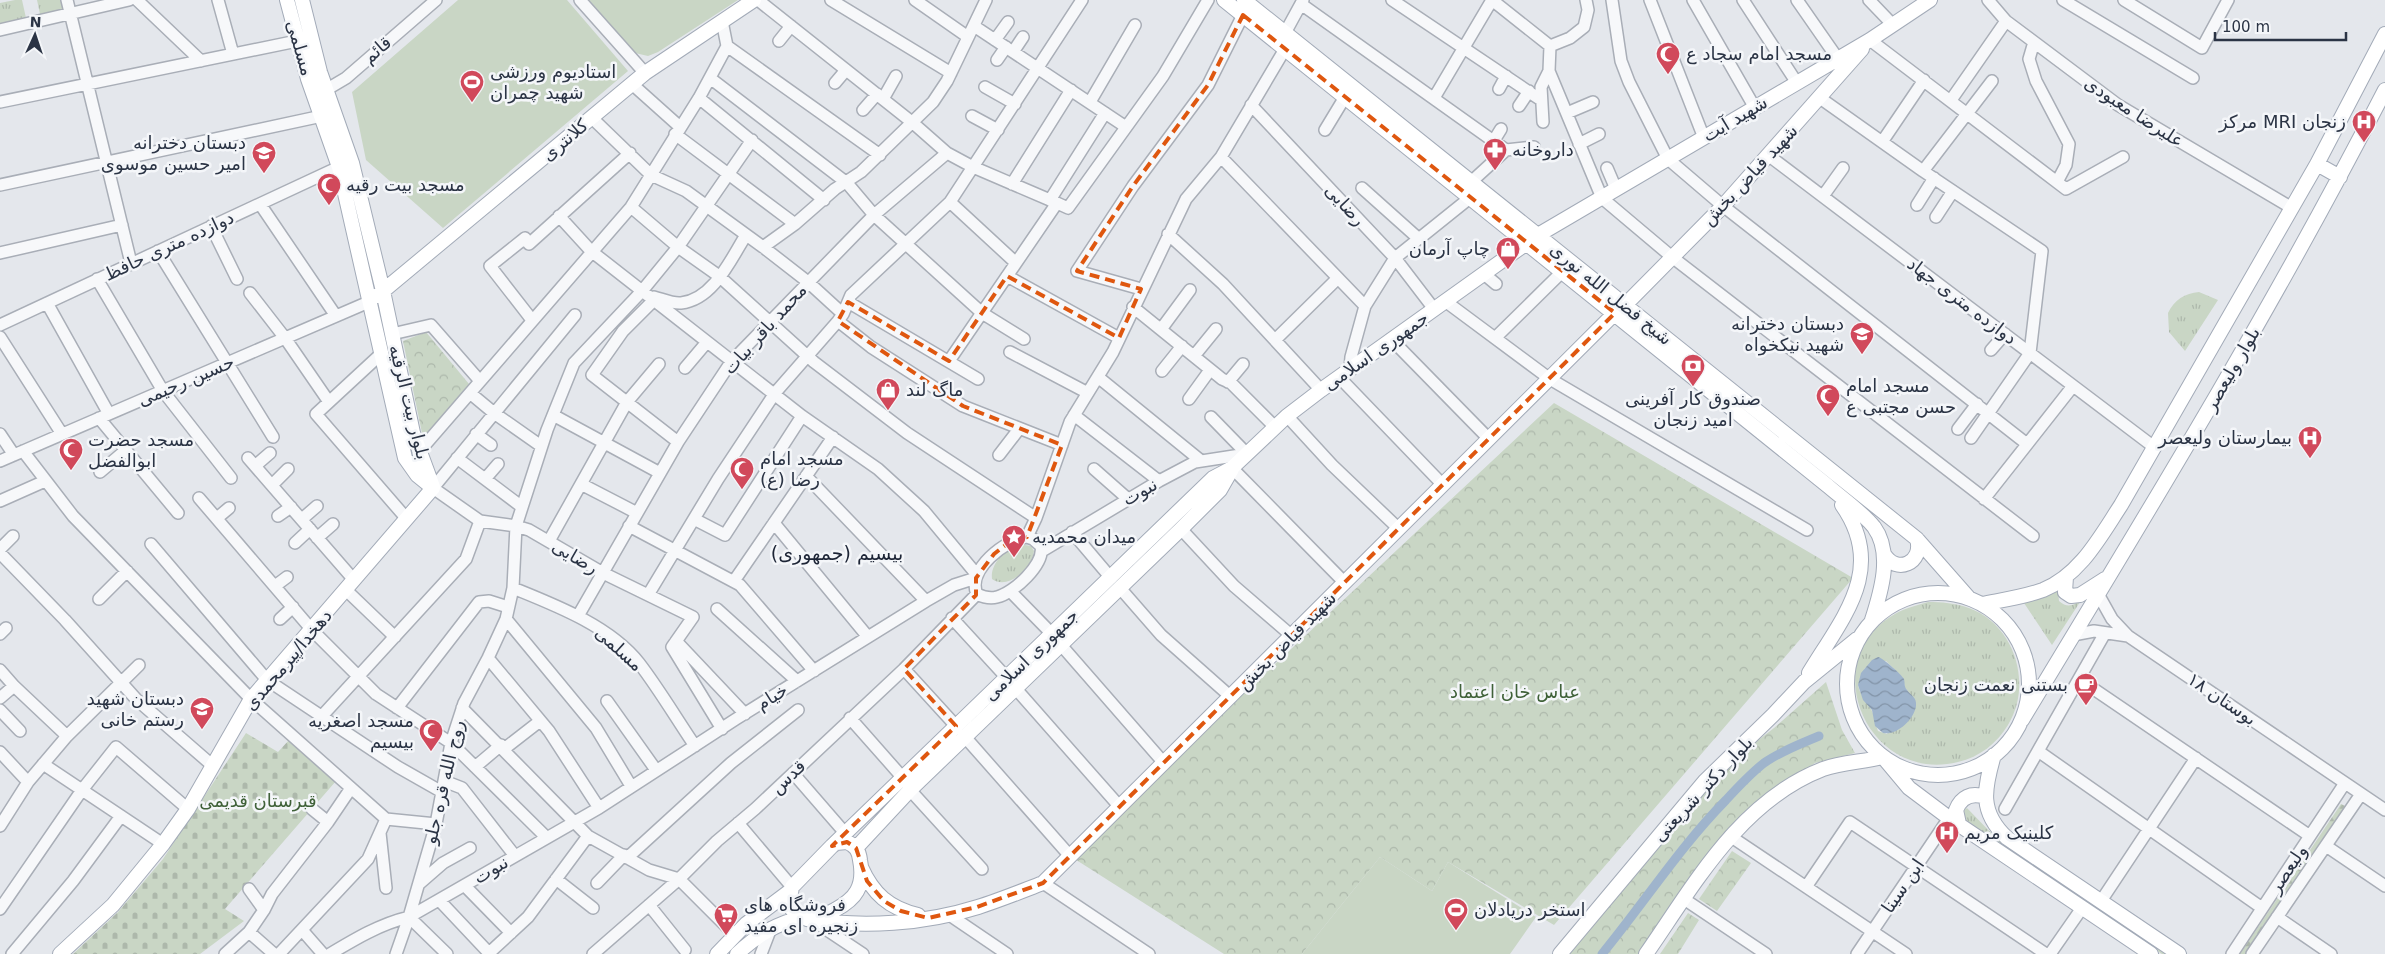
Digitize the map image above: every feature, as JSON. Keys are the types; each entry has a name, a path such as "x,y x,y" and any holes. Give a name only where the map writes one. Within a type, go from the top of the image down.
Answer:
{"main road":[{"name":"مسلمی","path":"287,0 297,41 321,93"},
{"name":"مسلمی","path":"302,0 321,93"},
{"name":"کلانتری","path":"371,301 645,73 754,0"},
{"name":"شیخ فضل الله نوری","path":"1224,0 1471,198 1533,239 1563,271 1620,309 1828,486 1874,528 1884,554 1882,588 1872,620"},
{"name":"شیخ فضل الله نوری","path":"1244,0 1471,182 1533,239 1620,309 1917,539 1968,597"},
{"name":"شهید آیت","path":"1533,239 1870,40 1930,0"},
{"name":"بلوار ولیعصر","path":"1982,604 2042,590 2066,576 2095,544 2154,447 2292,208 2385,34"},
{"name":"شهید فیاض بخش","path":"808,918 864,925 928,918 978,907 1044,883 1723,206 1870,40"},
{"name":"بلوار ولیعصر","path":"1883,757 1904,768 1927,774 1943,774 1974,767 1994,755 2010,739 2232,371 2340,177 2385,90"},
{"name":"بلوار بیت الرقیه","path":"321,93 322,116 339,167 371,301 405,458 417,475 433,488"},
{"name":"بلوار بیت الرقیه","path":"321,93 352,163 383,291 418,453 433,488"},
{"path":"2317,164 2340,177"},
{"name":"جمهوری اسلامی","path":"856,848 961,732 1116,583 1213,478 1232,468 1287,416 1321,390 1533,239"},
{"name":"جمهوری اسلامی","path":"1116,583 1181,529 1220,490 1232,468"},
{"path":"1804,682 1845,613 1859,585 1861,570 1860,545 1856,529 1828,486"},
{"name":"دهخدا/پیرمحمدی","path":"60,954 113,905 163,844 188,809 251,699 433,488"},
{"path":"1884,554 1887,559 1896,565 1908,564 1913,561 1919,551 1917,539"},
{"path":"2066,576 2066,592 2071,596 2080,595 2109,576"},
{"path":"2022,720 2028,698 2029,683 2024,654 2015,634 2005,622 1982,604 1968,597 1948,593 1927,593 1907,598 1888,607 1872,620 1859,637 1851,656 1846,676 1847,696 1852,717 1862,735 1909,788 1954,821 2151,954"},
{"name":"بلوار دکتر شریعتی","path":"1560,954 1706,781 1804,682 1859,637"},
{"name":"جمهوری اسلامی","path":"791,889 845,833 903,778 961,732"},
{"path":"1994,755 1985,797 1994,826 2007,838 2179,954"},
{"path":"1646,954 1730,836 1754,813 1807,776 1838,765 1883,757"},
{"path":"1954,821 1956,810 1964,798 1978,794 1985,797"},
{"path":"832,846 842,842 852,844 856,848 861,867 870,886 884,901 901,911 928,918"},
{"path":"737,954 747,944 780,923 808,918 840,908 857,892 861,867"},
{"path":"791,889 789,904 792,910 808,918"},
{"path":"717,954 735,935 791,889"}],"street":[{"path":"67,0 131,263"},
{"path":"0,30 129,0"},
{"path":"137,0 202,61"},
{"path":"218,0 233,54"},
{"name":"قائم","path":"321,93 346,78 436,0"},
{"path":"580,0 645,73"},
{"path":"758,0 880,96 947,153 973,167 1068,208 1163,76 1208,0"},
{"path":"831,0 951,73"},
{"path":"915,0 968,37"},
{"path":"763,247 795,224 880,155 932,102 951,73 985,0"},
{"path":"648,595 694,519 775,393 840,318 851,295 950,202 1082,0"},
{"path":"1392,0 1465,47 1541,100"},
{"path":"1434,98 1492,0 1550,46"},
{"path":"1550,46 1570,38 1584,27 1588,10 1586,0"},
{"path":"1612,0 1621,61 1629,82 1668,159 1723,206 2027,444"},
{"path":"1650,0 1704,138"},
{"path":"1692,0 1755,108"},
{"path":"1743,0 1797,83"},
{"path":"1797,0 1838,59"},
{"path":"1869,0 1893,25"},
{"name":"علیرضا معبودی","path":"1988,0 2006,21 2118,105 2292,208"},
{"path":"2063,0 2193,78"},
{"path":"2124,0 2202,48 2224,2"},
{"path":"1285,33 1302,2 1492,142 1506,150"},
{"path":"1141,289 1077,272 1133,186 1208,84 1243,15"},
{"path":"418,453 631,207 699,98 727,46 722,21"},
{"path":"1951,100 2006,21"},
{"path":"994,40 1008,22"},
{"path":"1090,102 1135,25"},
{"path":"779,41 791,26"},
{"path":"974,26 1126,127"},
{"path":"997,60 1022,37"},
{"path":"1870,40 2066,189 2123,157"},
{"path":"0,102 297,41"},
{"path":"2034,42 2029,59 2036,81 2069,144 2066,165 2057,182"},
{"path":"727,46 880,155"},
{"path":"1550,46 1550,71 1602,198 1672,257 2033,536"},
{"path":"1027,537 1036,518 1074,415 1119,338 1186,199 1221,157 1285,49"},
{"path":"835,83 846,70"},
{"path":"1543,122 1541,87 1550,71"},
{"path":"863,110 880,96 896,76"},
{"path":"1499,88 1506,76"},
{"path":"710,78 847,183 874,215 982,313 1024,339"},
{"path":"1882,142 1924,80"},
{"path":"1923,171 1992,81"},
{"path":"632,84 678,130 728,173 795,224"},
{"path":"985,87 1014,104"},
{"path":"1012,184 1071,90"},
{"path":"1519,106 1529,91"},
{"path":"1325,130 1345,96"},
{"path":"699,98 824,200"},
{"path":"1820,98 1923,171 2042,251 2030,353 1971,438"},
{"path":"1567,113 1593,102"},
{"name":"رضایی","path":"1251,105 1439,305 1495,338 1550,379 1806,530"},
{"path":"949,361 1016,263 1106,113"},
{"path":"0,185 322,116"},
{"path":"972,116 998,130"},
{"path":"592,118 651,175 686,192 808,282 840,318 871,347 963,406 1062,445"},
{"path":"1492,142 1501,129"},
{"path":"1579,144 1599,134"},
{"path":"678,442 592,375 649,296 705,205 752,140"},
{"path":"1471,182 1506,150 1534,146"},
{"path":"532,320 490,266 525,238 529,244 630,153"},
{"name":"محمد باقر بیات","path":"578,616 678,442 731,362 874,215 947,153"},
{"name":"دوازده متری جهاد","path":"1768,156 2154,447"},
{"path":"1221,157 1365,306"},
{"name":"دوازده متری حافظ","path":"0,325 339,167"},
{"path":"1607,168 1616,189"},
{"path":"1823,196 1843,168"},
{"path":"1917,205 1934,178"},
{"path":"1362,188 1419,238"},
{"path":"1936,217 1953,191"},
{"path":"1443,485 1344,373 1351,357 1365,306 1395,258 1471,198"},
{"path":"950,202 1016,263"},
{"path":"260,204 336,316"},
{"path":"631,207 678,247 719,276 808,356 907,433 1036,518"},
{"path":"559,216 592,251 731,362 775,393 802,416 878,469 924,511 976,577"},
{"path":"0,254 122,225"},
{"path":"211,226 237,279"},
{"path":"1168,234 1223,284 1321,390"},
{"path":"649,296 680,304 700,298 719,276 746,235"},
{"path":"158,251 273,437"},
{"path":"1495,338 1563,271"},
{"path":"1484,274 1496,284"},
{"path":"1007,276 1119,338"},
{"path":"1275,340 1338,278"},
{"path":"98,279 163,391 231,478"},
{"path":"1162,328 1190,290"},
{"path":"250,293 285,338 329,402"},
{"name":"روح الله قره جلو","path":"396,954 409,917 436,824 451,743 462,708 488,658 507,613 513,588 516,526 541,446 574,363 649,296"},
{"name":"حسین رحیمی","path":"0,460 371,301"},
{"path":"848,302 978,379"},
{"path":"47,303 104,416 126,450 178,513"},
{"path":"1134,306 1210,370 1228,382 1275,427"},
{"path":"433,488 575,315"},
{"path":"392,334 431,325 480,381"},
{"path":"1194,356 1216,329"},
{"path":"1990,350 2005,334"},
{"path":"0,337 62,434"},
{"path":"1391,339 1489,440"},
{"path":"686,368 707,342"},
{"path":"1162,371 1182,346"},
{"path":"1010,352 1088,393"},
{"path":"382,354 316,414 406,518"},
{"path":"549,541 627,402 659,364"},
{"path":"1228,382 1243,364"},
{"path":"1189,399 1210,370"},
{"path":"1098,376 1200,460"},
{"path":"1984,498 2073,386"},
{"path":"470,393 494,413 541,446"},
{"path":"1958,429 1978,404"},
{"path":"553,415 660,473"},
{"path":"1074,415 1159,481"},
{"path":"694,519 725,535 802,416"},
{"path":"1287,416 1332,465 1399,529"},
{"path":"1211,417 1247,454"},
{"path":"1000,455 1018,429"},
{"path":"0,434 46,480 73,516 251,699 386,819 436,824"},
{"path":"476,434 490,445"},
{"path":"734,581 833,437"},
{"path":"100,472 126,450"},
{"path":"270,454 252,462 314,533 350,585 395,637"},
{"name":"نبوت","path":"1042,551 1159,481 1200,460 1247,454"},
{"path":"457,458 522,507"},
{"path":"485,479 498,464"},
{"path":"1232,468 1344,583"},
{"path":"1094,469 1128,499"},
{"path":"272,485 288,470"},
{"path":"806,476 926,602"},
{"path":"0,501 46,480"},
{"path":"581,484 637,513"},
{"name":"رضایی","path":"433,488 480,521 516,526 529,530 603,572 693,617 676,641"},
{"path":"200,498 312,630 376,694 451,743 546,837"},
{"path":"302,520 317,506"},
{"path":"278,516 290,507"},
{"path":"217,518 229,508"},
{"path":"321,718 466,559 480,521"},
{"path":"774,523 868,637"},
{"path":"295,543 333,524"},
{"path":"629,526 740,585 814,671"},
{"path":"1181,529 1234,586 1292,636"},
{"path":"1072,532 1162,635 1231,697"},
{"path":"0,549 13,536"},
{"path":"1027,537 1038,542 1042,551 1037,566 1010,590 995,598 977,594 974,584 976,577 994,554 1012,540 1027,537"},
{"path":"151,544 267,680 321,718 398,767 443,787 462,788 515,856"},
{"path":"0,553 65,620 136,699 212,766"},
{"path":"99,598 127,571"},
{"path":"275,586 287,577"},
{"name":"خیام","path":"573,822 599,808 722,728 868,637 954,585 976,577"},
{"name":"مسلمی","path":"513,588 578,616 609,636 638,662 695,746"},
{"path":"1010,590 1164,763"},
{"name":"قدس","path":"593,954 679,879 716,841 793,773 904,669 977,594"},
{"path":"2098,594 2112,619 2128,636"},
{"path":"397,708 479,602 489,601 507,613 596,728 631,786"},
{"path":"280,619 293,607"},
{"path":"717,609 797,682"},
{"path":"952,618 1120,807"},
{"name":"بوستان ۱۸","path":"2073,635 2094,631 2128,636 2385,810"},
{"path":"2005,809 2105,633"},
{"path":"722,728 672,647 676,641 745,714"},
{"path":"488,658 540,721 599,808"},
{"path":"0,826 28,782 67,736 139,664"},
{"path":"904,669 1070,856"},
{"path":"0,670 14,686 67,736"},
{"path":"2079,679 2310,836"},
{"path":"0,698 14,686"},
{"path":"607,701 656,770"},
{"path":"462,708 588,836 649,870 679,879 735,935"},
{"path":"0,710 20,732"},
{"path":"597,883 730,763 798,710"},
{"path":"850,718 903,778"},
{"path":"475,767 540,721"},
{"path":"1,907 82,790 116,747 188,809"},
{"path":"2038,751 2262,908"},
{"path":"2,758 28,782"},
{"path":"2101,901 2196,758"},
{"path":"43,764 163,844"},
{"path":"793,773 845,833"},
{"name":"ولیعصر","path":"2232,954 2345,783"},
{"path":"225,954 249,932 272,894 328,822 351,788"},
{"path":"910,790 982,869"},
{"name":"ولیعصر","path":"2252,954 2361,794"},
{"path":"312,809 328,822"},
{"path":"12,954 73,881 121,816"},
{"path":"279,954 368,859 386,819"},
{"name":"ابن سینا","path":"1858,954 1916,867 1954,821"},
{"name":"نبوت","path":"330,954 394,920 409,917 573,822"},
{"path":"1806,887 1850,822 2046,954"},
{"path":"738,823 791,889"},
{"path":"380,833 386,888"},
{"path":"439,900 492,952 528,917 588,836"},
{"path":"1730,836 1906,954"},
{"path":"2326,846 2385,886"},
{"path":"418,885 431,872 470,848"},
{"path":"556,878 593,908"},
{"path":"1044,883 1149,954"},
{"path":"465,886 511,933"},
{"path":"249,889 264,910"},
{"path":"1684,899 1766,954"},
{"path":"649,905 685,950"},
{"path":"2050,954 2082,908"},
{"path":"948,914 1007,954"},
{"path":"409,917 447,954"},
{"path":"2277,917 2331,954"},
{"path":"808,918 862,954"},
{"path":"761,954 771,928"},
{"path":"302,930 323,954"},
{"path":"249,932 274,954"}],"highlighted area":[{"path":"1243,15 1615,313 1043,883 977,907 928,918 901,911 884,901 867,881 856,848 847,842 832,846 956,726 904,669 976,595 976,578 994,554 1012,540 1027,537 1062,445 963,406 838,321 848,302 949,361 1007,276 1119,338 1141,289 1077,271 1133,186 1208,85"}],"green space":[{"path":"22,0 26,18 0,24 0,3"},
{"path":"37,0 61,0 64,10 40,14"},
{"name":"استادیوم ورزشی شهید چمران","path":"458,0 567,0 628,71 443,228 366,160 352,92"},
{"path":"589,0 738,0 658,52 648,56 635,53"},
{"path":"2199,292 2218,300 2185,351 2169,332 2168,313 2173,304 2180,298"},
{"path":"426,332 469,384 423,438 403,341"},
{"name":"عباس خان اعتماد","path":"1554,403 1853,578 1554,925 1448,862 1432,891 1380,857 1302,954 1224,954 1070,856"},
{"name":"میدان محمدیه","path":"1019,544 1031,546 1034,551 1029,564 1019,576 1012,580 999,582 992,579 996,562 1009,549"},
{"path":"2058,591 2059,601 2065,605 2074,604 2082,599 2052,645 2024,603"},
{"path":"1928,602 1954,604 1969,608 1985,616 1998,628 2008,642 2019,674 2019,692 2015,709 2008,725 1999,738 1981,753 1958,762 1927,764 1900,756 1878,739 1863,716 1856,690 1857,663 1868,638 1890,617","holes":["1886,661 1903,678 1905,688 1910,694 1887,734 1878,731 1872,711 1861,694 1858,685 1865,668"]},
{"path":"1826,682 1842,730 1855,753 1815,763 1752,807 1729,829 1702,862 1639,954 1568,954 1712,783 1739,755 1774,728"},
{"name":"قبرستان قدیمى","path":"246,733 278,752 289,740 336,781 225,909 244,921 200,954 73,954 118,912 163,859"},
{"path":"2341,804 2345,806 2247,954 2240,954"},
{"path":"1967,808 1995,837 2167,954 2162,954 1965,820 1964,810"},
{"path":"1732,851 1751,863 1717,911 1699,899"},
{"path":"1380,857 1432,891 1448,862 1536,917 1510,954 1302,954"},
{"path":"1688,913 1699,920 1678,954 1660,954"}],"water":[{"path":"1878,657 1888,663 1903,677 1906,689 1915,699 1916,703 1912,717 1904,726 1888,733 1883,733 1875,726 1872,710 1863,700 1858,685 1861,673 1872,660"}],"waterway":[{"path":"1602,954 1677,856 1744,781 1770,759 1819,736"}],"place":[{"name":"مسجد امام سجاد ع","path":"1668,75"},
{"name":"استادیوم ورزشی شهید چمران","path":"472,103"},
{"name":"مرکز MRI زنجان","path":"2364,143"},
{"name":"داروخانه","path":"1495,171"},
{"name":"دبستان دخترانه امیر حسین موسوی","path":"264,174"},
{"name":"مسجد بیت رقیه","path":"329,206"},
{"name":"چاپ آرمان","path":"1508,270"},
{"name":"دبستان دخترانه شهید نیکخواه","path":"1862,355"},
{"name":"صندوق کار آفرینی امید زنجان","path":"1693,387"},
{"name":"ماگ لند","path":"888,411"},
{"name":"مسجد امام حسن مجتبی ع","path":"1828,417"},
{"name":"بیمارستان ولیعصر","path":"2310,459"},
{"name":"مسجد حضرت ابوالفضل","path":"71,471"},
{"name":"مسجد امام رضا (ع)","path":"742,490"},
{"name":"میدان محمدیه","path":"1014,558"},
{"name":"بستنی نعمت زنجان","path":"2086,706"},
{"name":"دبستان شهید رستم خانی","path":"202,730"},
{"name":"مسجد اصغریه بیسیم","path":"431,752"},
{"name":"کلینیک مریم","path":"1947,854"},
{"name":"استخر دریادلان","path":"1456,931"},
{"name":"فروشگاه های زنجیره ای مفید","path":"726,936"}],"district":[{"name":"(بیسیم (جمهوری","path":"837,553"}]}
